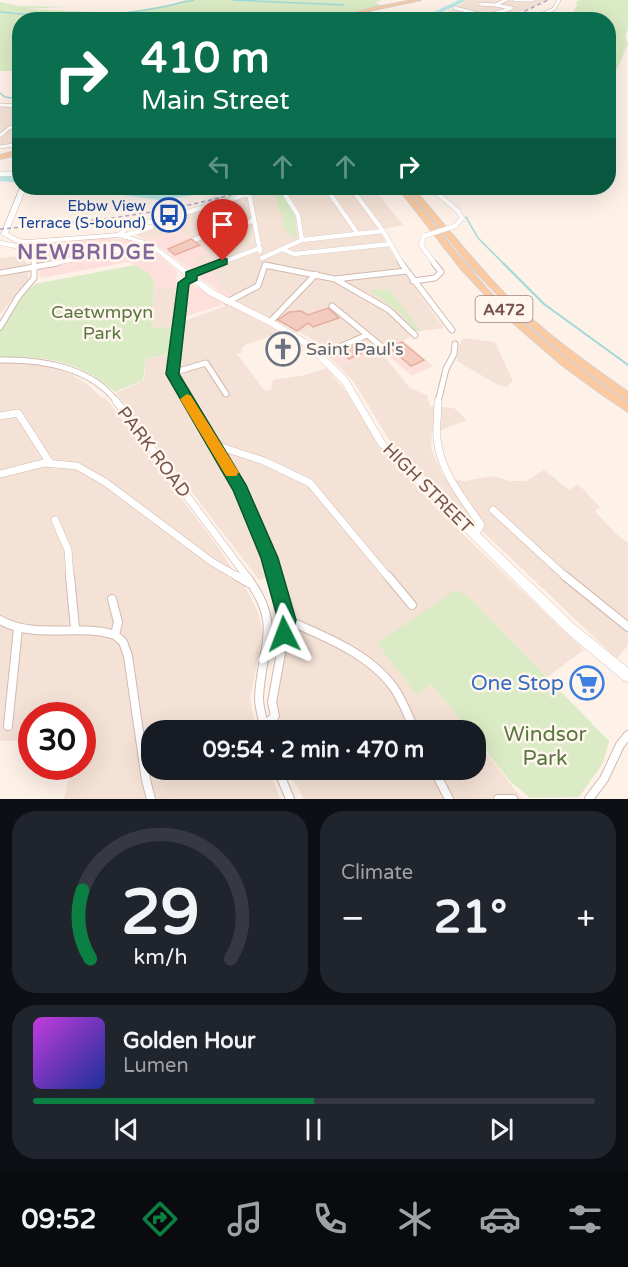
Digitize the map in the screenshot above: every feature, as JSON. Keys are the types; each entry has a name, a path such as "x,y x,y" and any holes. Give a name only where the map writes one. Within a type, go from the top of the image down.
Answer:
{"main road":[{"path":"361,12 419,0"},
{"name":"A472","path":"407,195 462,265 497,303 574,370 628,408"},
{"name":"A472","path":"416,195 471,262 519,312 584,366 628,397"}],"street":[{"path":"498,0 504,1"},
{"path":"515,0 526,2 533,0"},
{"path":"547,12 554,9 559,0"},
{"path":"495,4 504,1"},
{"path":"477,4 495,4 514,9 502,12"},
{"path":"455,8 468,12"},
{"path":"0,136 12,127"},
{"path":"2,234 20,195"},
{"path":"121,235 249,195 252,222 257,230 265,265 258,286 227,302"},
{"path":"286,195 298,215 302,240"},
{"path":"331,195 358,234"},
{"path":"356,195 383,231 413,281 452,330"},
{"path":"413,281 435,278 441,272 421,245 424,236 455,226 462,218 458,211 439,195"},
{"path":"196,239 252,222"},
{"path":"262,258 302,240 383,231"},
{"name":"HIGH STREET","path":"2,234 17,241 27,242 121,235 150,244 227,302 270,322 321,355 345,381 382,444 571,629 628,676"},
{"path":"0,243 21,247 66,241 73,237"},
{"path":"0,273 150,244"},
{"path":"284,250 294,254 391,244"},
{"path":"0,327 18,297 33,281 35,267 33,261 21,247"},
{"path":"260,248 191,276 183,283 172,374 241,489 270,558 287,620 274,679 272,702 275,717 272,720"},
{"path":"265,265 335,279 388,310 415,335"},
{"path":"335,279 406,271"},
{"path":"270,322 316,274"},
{"path":"332,306 381,345"},
{"path":"321,355 367,335"},
{"path":"455,344 454,354 446,369 438,400 436,438 441,460 452,483 481,525 475,535"},
{"name":"PARK ROAD","path":"0,360 28,359 69,368 95,382 114,398 253,585 265,609 269,627 259,699 263,720"},
{"path":"172,374 206,363 226,394"},
{"path":"0,416 18,413 50,463"},
{"path":"215,445 240,452 310,483 412,605"},
{"path":"0,474 50,463 77,466 105,482 185,544 222,569 253,585"},
{"path":"493,510 545,560 628,627"},
{"path":"55,520 68,550 75,628"},
{"path":"112,599 118,622 116,635"},
{"path":"0,620 18,628 75,628 106,632 116,635 123,642 128,656 146,780 152,799"},
{"path":"287,620 323,635 377,669 393,686 410,720"},
{"path":"8,726 18,628"},
{"path":"589,799 604,779 620,745 628,735"},
{"path":"282,780 290,799"},
{"path":"439,780 449,799"},
{"path":"498,799 513,799"}],"shaded area":[{"path":"468,0 547,0 519,12 446,12"},
{"path":"0,106 12,107 12,144 0,146"},
{"path":"244,195 379,195 403,225 379,230 404,273 444,328 407,333 411,337 379,350 410,388 427,395 430,406 454,408 467,420 432,431 431,448 444,478 465,481 494,476 510,481 526,481 544,470 569,490 578,484 600,507 595,511 615,533 628,543 628,645 617,659 393,446 354,382 338,366 373,354 359,341 353,337 324,349 307,336 240,303 214,282 219,281 192,259 209,252 180,231 146,240 131,232"},
{"path":"179,231 210,252 192,259 219,280 215,283 233,296 228,298 160,247 146,240"},
{"path":"95,237 131,240 150,248 177,271 176,287 154,289 154,282 149,273 129,262 40,278 38,264 29,253 30,251"},
{"path":"21,256 29,265 28,281 0,314 0,258"},
{"path":"191,284 224,304 184,317 186,286"},
{"path":"176,287 173,327 152,328 154,289"},
{"path":"228,305 276,330 273,335 245,345 242,352 237,354 265,391 271,390 273,380 305,375 327,368 346,392 384,452 447,519 584,650 547,677 468,596 456,590 417,694 430,683 461,720 281,720 276,693 280,671 297,618 291,603 284,594 278,575 259,580 116,393 144,380 146,359 180,352 184,321"},
{"path":"463,338 495,342 513,381 507,387 498,385 457,361 459,345"},
{"path":"402,340 433,366 412,376 381,349"},
{"path":"359,341 373,354 338,366 329,357"},
{"path":"0,363 25,363 48,366 69,373 87,384 102,398 105,397 215,543 247,590 257,610 263,633 250,699 254,720 141,720 141,780 273,780 280,799 64,799 68,780 96,780 96,702 18,702 18,740 0,741"},
{"path":"486,752 522,799 304,799 294,780 486,780"}],"green space":[{"path":"186,0 381,0 376,3 383,6 361,12 125,12"},
{"path":"579,0 628,0 628,28 625,37 628,44 616,71 616,12 573,12 576,2"},
{"path":"0,2 20,6 65,7 25,9 96,12 12,12 12,71 0,71"},
{"path":"275,195 282,195 295,215 297,239 283,226 284,219 278,208"},
{"name":"Caetwmpyn Park","path":"135,265 149,273 154,282 152,328 173,327 168,354 146,359 143,380 115,392 88,373 61,362 32,358 0,358 0,330 20,299 35,284"},
{"path":"389,289 419,331 414,331 400,312 368,290"},
{"name":"Windsor Park","path":"456,590 468,596 609,741 603,763 579,797 530,798 510,781 486,751 486,720 461,720 431,684 417,695 377,643"}],"building":[{"path":"191,239 200,245 175,255 168,249"},
{"path":"328,308 339,318 313,327 308,323 297,331 278,320 289,312 301,311 308,315"},
{"name":"Saint Paul's","path":"277,340 285,347 290,344 298,350 279,360 267,351 272,348 267,345"},
{"path":"402,342 424,360 411,366 389,347"},
{"path":"359,344 363,347 359,349 363,352 349,359 341,352"}],"waterway":[{"path":"190,1 194,0"},
{"path":"233,0 344,5"},
{"path":"438,12 464,0"},
{"path":"133,12 188,1"},
{"path":"0,12 12,13"},
{"path":"0,93 12,98"},
{"path":"0,178 12,179"},
{"path":"145,195 160,197 174,195"},
{"path":"466,217 478,238 544,304 628,365"}],"railway":[{"path":"523,12 548,0"},
{"path":"0,229 128,216 230,195"}],"slow traffic":[{"path":"187,399 231,472"}],"place":[{"name":"Ebbw View Terrace (S-bound)","path":"169,215"},
{"name":"Saint Paul's","path":"283,349"},
{"name":"One Stop","path":"587,683"}],"district":[{"name":"NEWBRIDGE","path":"87,252"}],"route":[{"path":"223,261 190,275 193,277 183,283 172,374 241,489 270,558 287,620 284,634"}]}
